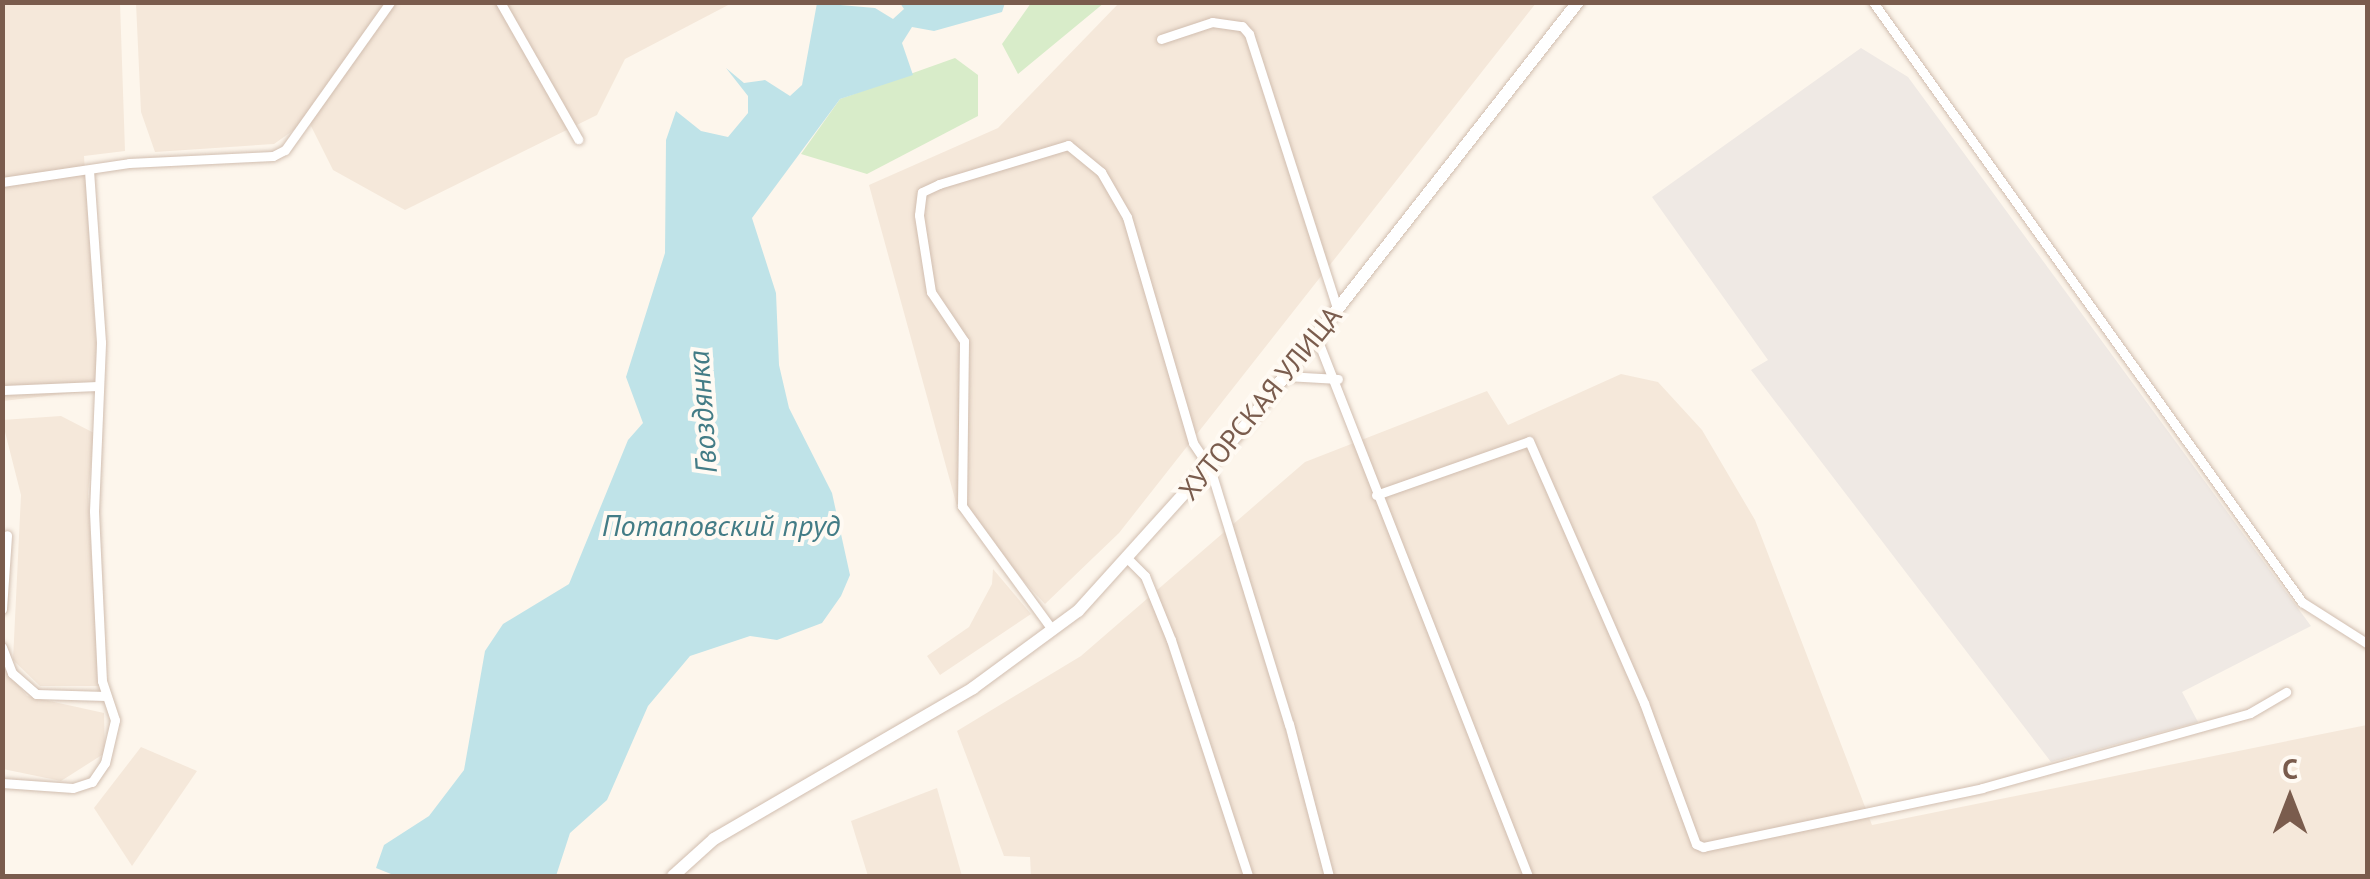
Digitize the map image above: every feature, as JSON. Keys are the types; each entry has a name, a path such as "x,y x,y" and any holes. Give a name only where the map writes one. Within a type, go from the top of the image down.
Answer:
{"main road":[{"name":"ХУТОРСКАЯ УЛИЦА","path":"672,876 726,831 973,688 1051,628 1129,560 1286,376 1578,2"}],"street":[{"path":"2,182 89,170 273,156 285,150 390,2"},
{"path":"500,2 578,139"},
{"path":"1873,2 2302,602 2368,644"},
{"path":"1161,39 1212,22 1242,26 1248,34 1337,308"},
{"path":"1051,628 962,506 958,462 968,373 964,342 931,292 918,215 922,192 1054,145 1085,152 1127,217 1193,443 1210,468 1329,876"},
{"path":"2,783 73,788 92,782 105,763 115,720 106,696 94,511 99,386 89,170"},
{"path":"1316,336 1338,379 1376,495 1528,876"},
{"path":"1286,376 1338,379"},
{"path":"2,390 99,386"},
{"path":"1376,495 1529,441 1644,703 1696,844 1703,846 1982,788 2250,713 2286,692"},
{"path":"2,610 8,535"},
{"path":"1129,560 1145,576 1171,640 1248,876"},
{"path":"2,647 12,673 36,694 106,696"}],"shaded area":[{"path":"2,3 120,3 125,151 84,156 99,390 3,401"},
{"path":"136,3 732,3 625,59 597,115 405,210 333,170 308,120 274,144 155,152 141,112"},
{"path":"1119,3 1536,3 1119,533 1045,604 958,510 869,185 998,128"},
{"path":"1861,48 1908,77 2311,626 2182,692 2198,722 2051,762 1751,370 1768,360 1652,197"},
{"path":"1621,374 1658,382 1702,430 1755,520 1872,825 2367,725 2367,876 1031,876 1030,857 1004,856 957,731 1081,656 1305,462 1487,391 1508,425"},
{"path":"61,416 94,433 88,493 99,686 40,686 13,660 21,495 2,420"},
{"path":"993,569 1031,614 940,675 927,656 969,627 992,584"},
{"path":"2,665 27,696 104,713 105,753 61,781 3,769"},
{"path":"141,747 197,771 132,866 94,808"},
{"path":"937,788 962,876 868,876 851,821"}],"green space":[{"path":"1031,2 1104,3 1018,74 1002,44"},
{"path":"955,58 978,75 978,116 867,174 801,154 840,99"}],"water":[{"name":"Потаповский пруд","path":"817,3 875,8 893,19 904,9 900,3 1005,3 1002,12 934,31 912,27 902,43 913,75 840,99 752,218 776,293 779,365 789,408 832,493 850,575 841,596 822,623 777,640 750,636 690,656 648,706 607,800 570,833 556,876 396,876 376,868 384,845 429,816 464,770 485,651 503,624 569,584 628,440 643,423 626,377 665,253 666,140 676,111 701,131 728,137 748,113 748,96 726,68 744,83 765,80 790,96 802,85"}],"water label":[{"name":"Гвоздянка","path":"702,412"}]}
